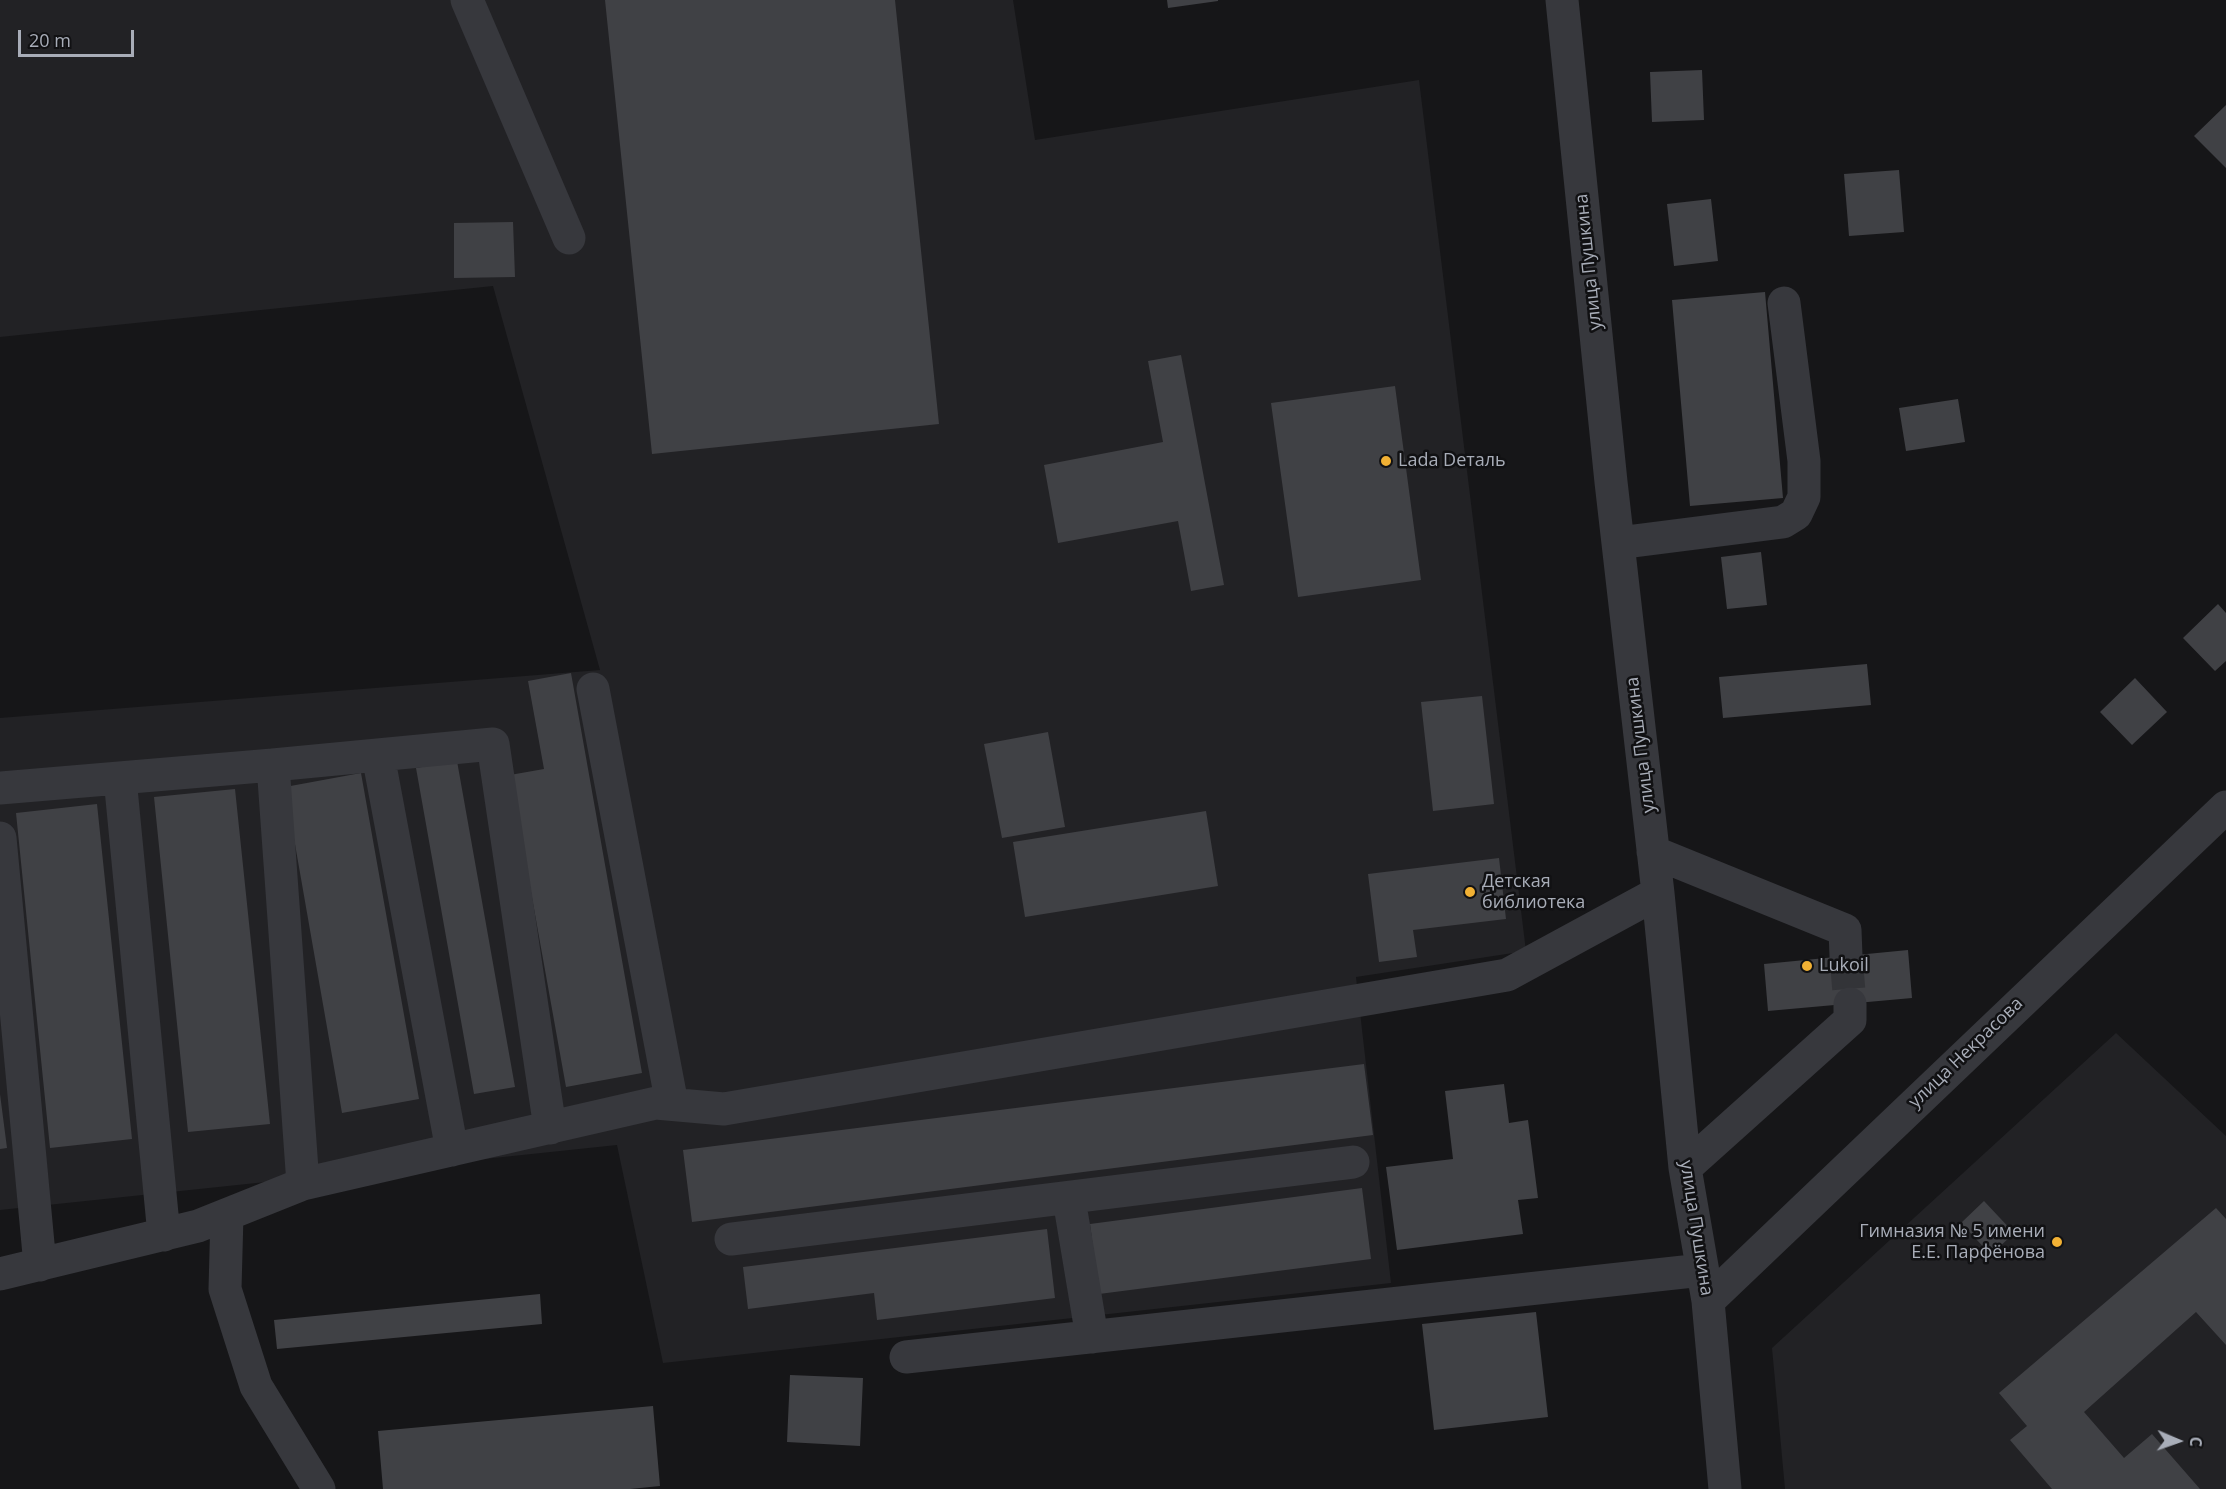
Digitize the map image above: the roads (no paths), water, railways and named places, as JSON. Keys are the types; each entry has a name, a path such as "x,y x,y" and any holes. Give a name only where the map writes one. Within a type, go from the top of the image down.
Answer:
{"street":[{"path":"467,0 569,238"},
{"name":"улица Пушкина","path":"1562,0 1618,543 1658,892 1685,1168 1705,1286 1725,1489"},
{"path":"1618,543 1783,522 1796,514 1804,497 1804,461 1784,303"},
{"path":"593,688 672,1104"},
{"path":"0,788 493,744 550,1128"},
{"path":"378,755 452,1150"},
{"path":"273,765 303,1184"},
{"path":"120,778 164,1235"},
{"name":"улица Некрасова","path":"1705,1286 2226,807"},
{"path":"0,838 40,1265"},
{"path":"1653,852 1845,930 1846,956"},
{"path":"0,1274 198,1226 303,1184 656,1103 724,1108 1507,975 1658,892"},
{"path":"1685,1168 1850,1020 1850,1004"},
{"path":"730,1239 1070,1199 1353,1162"},
{"path":"1070,1199 1092,1337"},
{"path":"227,1215 225,1289 256,1386 319,1489"},
{"path":"906,1357 1092,1337 1705,1286"}],"tunnel":[{"path":"1846,956 1850,1004"}],"place":[{"name":"Lada Dеталь","path":"1386,461"},
{"name":"Детская библиотека","path":"1470,892"},
{"name":"Lukoil","path":"1807,966"},
{"name":"Гимназия № 5 имени Е.Е. Парфёнова","path":"2057,1242"}]}
